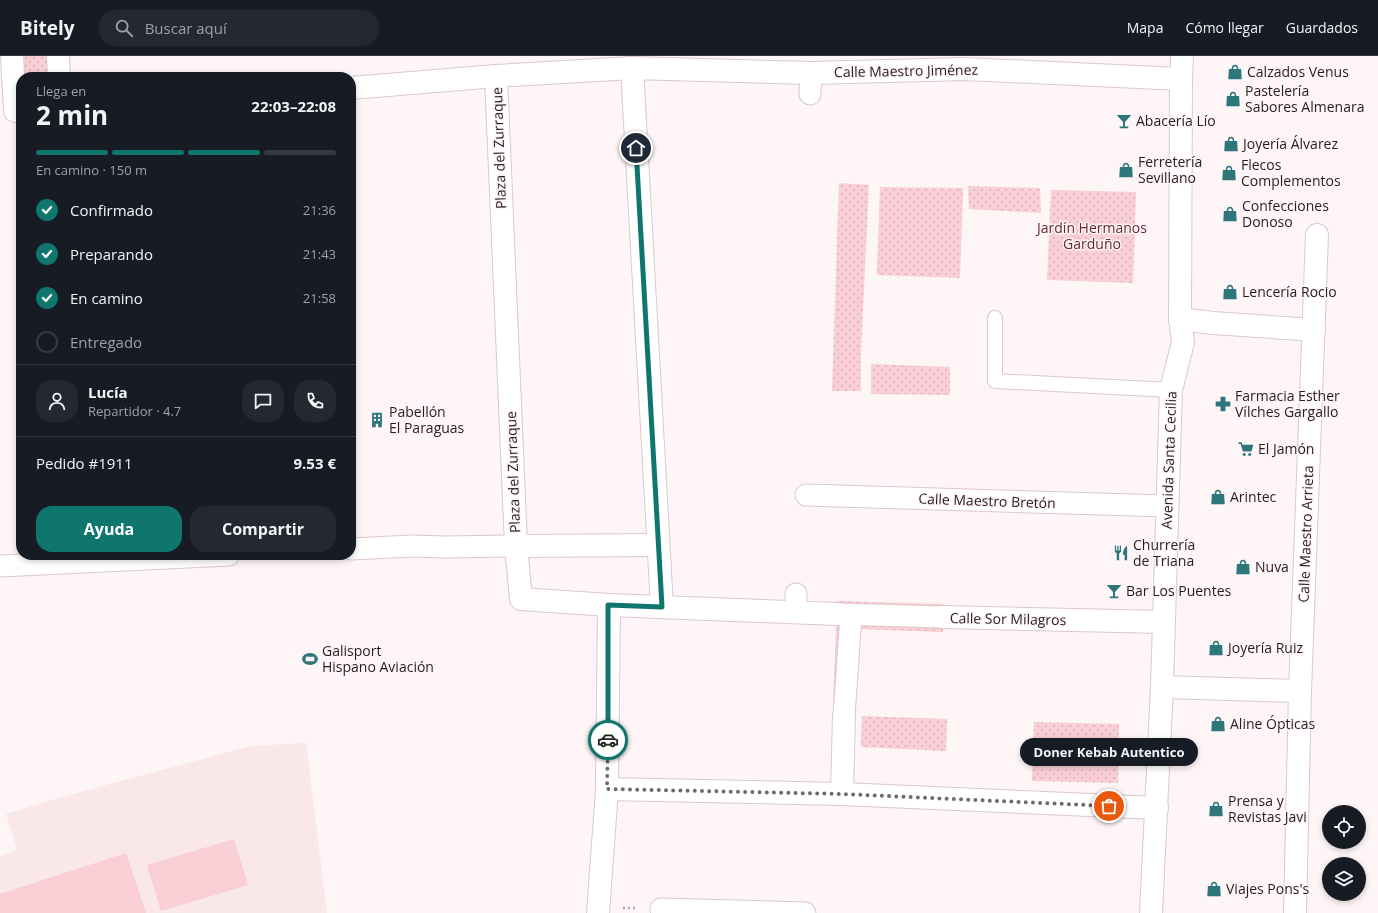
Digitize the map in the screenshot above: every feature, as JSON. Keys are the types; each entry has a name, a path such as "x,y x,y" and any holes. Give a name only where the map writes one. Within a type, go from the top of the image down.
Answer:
{"street":[{"path":"12,56 12,112"},
{"path":"58,56 59,72"},
{"name":"Avenida Santa Cecilia","path":"1151,913 1162,688 1171,390 1183,342 1180,319 1182,56"},
{"name":"Plaza del Zurraque","path":"608,605 521,599 516,546 496,76 592,64 632,68"},
{"path":"632,68 662,607"},
{"name":"Calle Maestro Jiménez","path":"632,68 811,84 964,69 1181,79"},
{"path":"356,88 496,76"},
{"name":"Calle Maestro Arrieta","path":"1295,913 1300,691 1318,235"},
{"path":"1180,319 1212,323 1314,330"},
{"name":"Calle Maestro Bretón","path":"806,495 1167,506"},
{"name":"Plaza del Zurraque","path":"516,546 658,545"},
{"path":"356,549 412,546 516,546"},
{"path":"0,566 125,560"},
{"name":"Calle Sor Milagros","path":"608,605 662,607 796,603 844,615 1164,622"},
{"path":"598,910 607,789 608,605"},
{"path":"842,794 844,615"},
{"path":"1162,688 1300,691"},
{"path":"607,789 842,794 1157,808"},
{"path":"661,909 804,913"},
{"path":"1295,913 1300,913"}],"lane":[{"path":"995,318 995,381 1171,390"}],"path":[{"path":"598,910 661,909"}],"shaded area":[{"path":"306,743 327,913 0,913 0,856 17,850 6,814 62,797 251,746"}],"green space":[{"path":"21,56 50,56 51,72 22,72"},
{"path":"839,183 869,185 861,351 861,391 832,391"},
{"path":"968,186 1040,188 1041,213 969,209"},
{"path":"880,187 963,188 960,278 877,275"},
{"name":"Jardín Hermanos Garduño","path":"1051,190 1136,192 1133,283 1047,280"},
{"path":"871,364 950,367 950,395 871,394"},
{"path":"837,601 943,604 943,632 857,629 855,706 833,705"},
{"path":"862,716 947,719 946,751 861,747"},
{"path":"1034,722 1119,724 1118,783 1032,781"},
{"path":"234,839 248,885 161,911 147,865"},
{"path":"126,853 146,913 0,913 0,894"}],"way so far":[{"path":"608,740 607,789 842,794 1109,806"}],"place":[{"name":"Calzados Venus","path":"1235,72"},
{"name":"Pastelería Sabores Almenara","path":"1233,99"},
{"name":"Abacería Lío","path":"1124,121"},
{"name":"Joyería Álvarez","path":"1231,144"},
{"name":"Ferretería Sevillano","path":"1126,170"},
{"name":"Flecos Complementos","path":"1229,173"},
{"name":"Confecciones Donoso","path":"1230,214"},
{"name":"Lencería Rocio","path":"1230,292"},
{"name":"Farmacia Esther Vílches Gargallo","path":"1223,404"},
{"name":"Pabellón El Paraguas","path":"377,420"},
{"name":"El Jamón","path":"1246,449"},
{"name":"Arintec","path":"1218,497"},
{"name":"Churrería de Triana","path":"1121,553"},
{"name":"Nuva","path":"1243,567"},
{"name":"Bar Los Puentes","path":"1114,591"},
{"name":"Joyería Ruiz","path":"1216,648"},
{"name":"Galisport Hispano Aviación","path":"310,659"},
{"name":"Aline Ópticas","path":"1218,724"},
{"name":"Doner Kebab Autentico","path":"1109,806"},
{"name":"Prensa y Revistas Javi","path":"1216,809"},
{"name":"Viajes Pons's","path":"1214,889"}],"route":[{"path":"608,740 608,605 662,607 636,148"}]}
